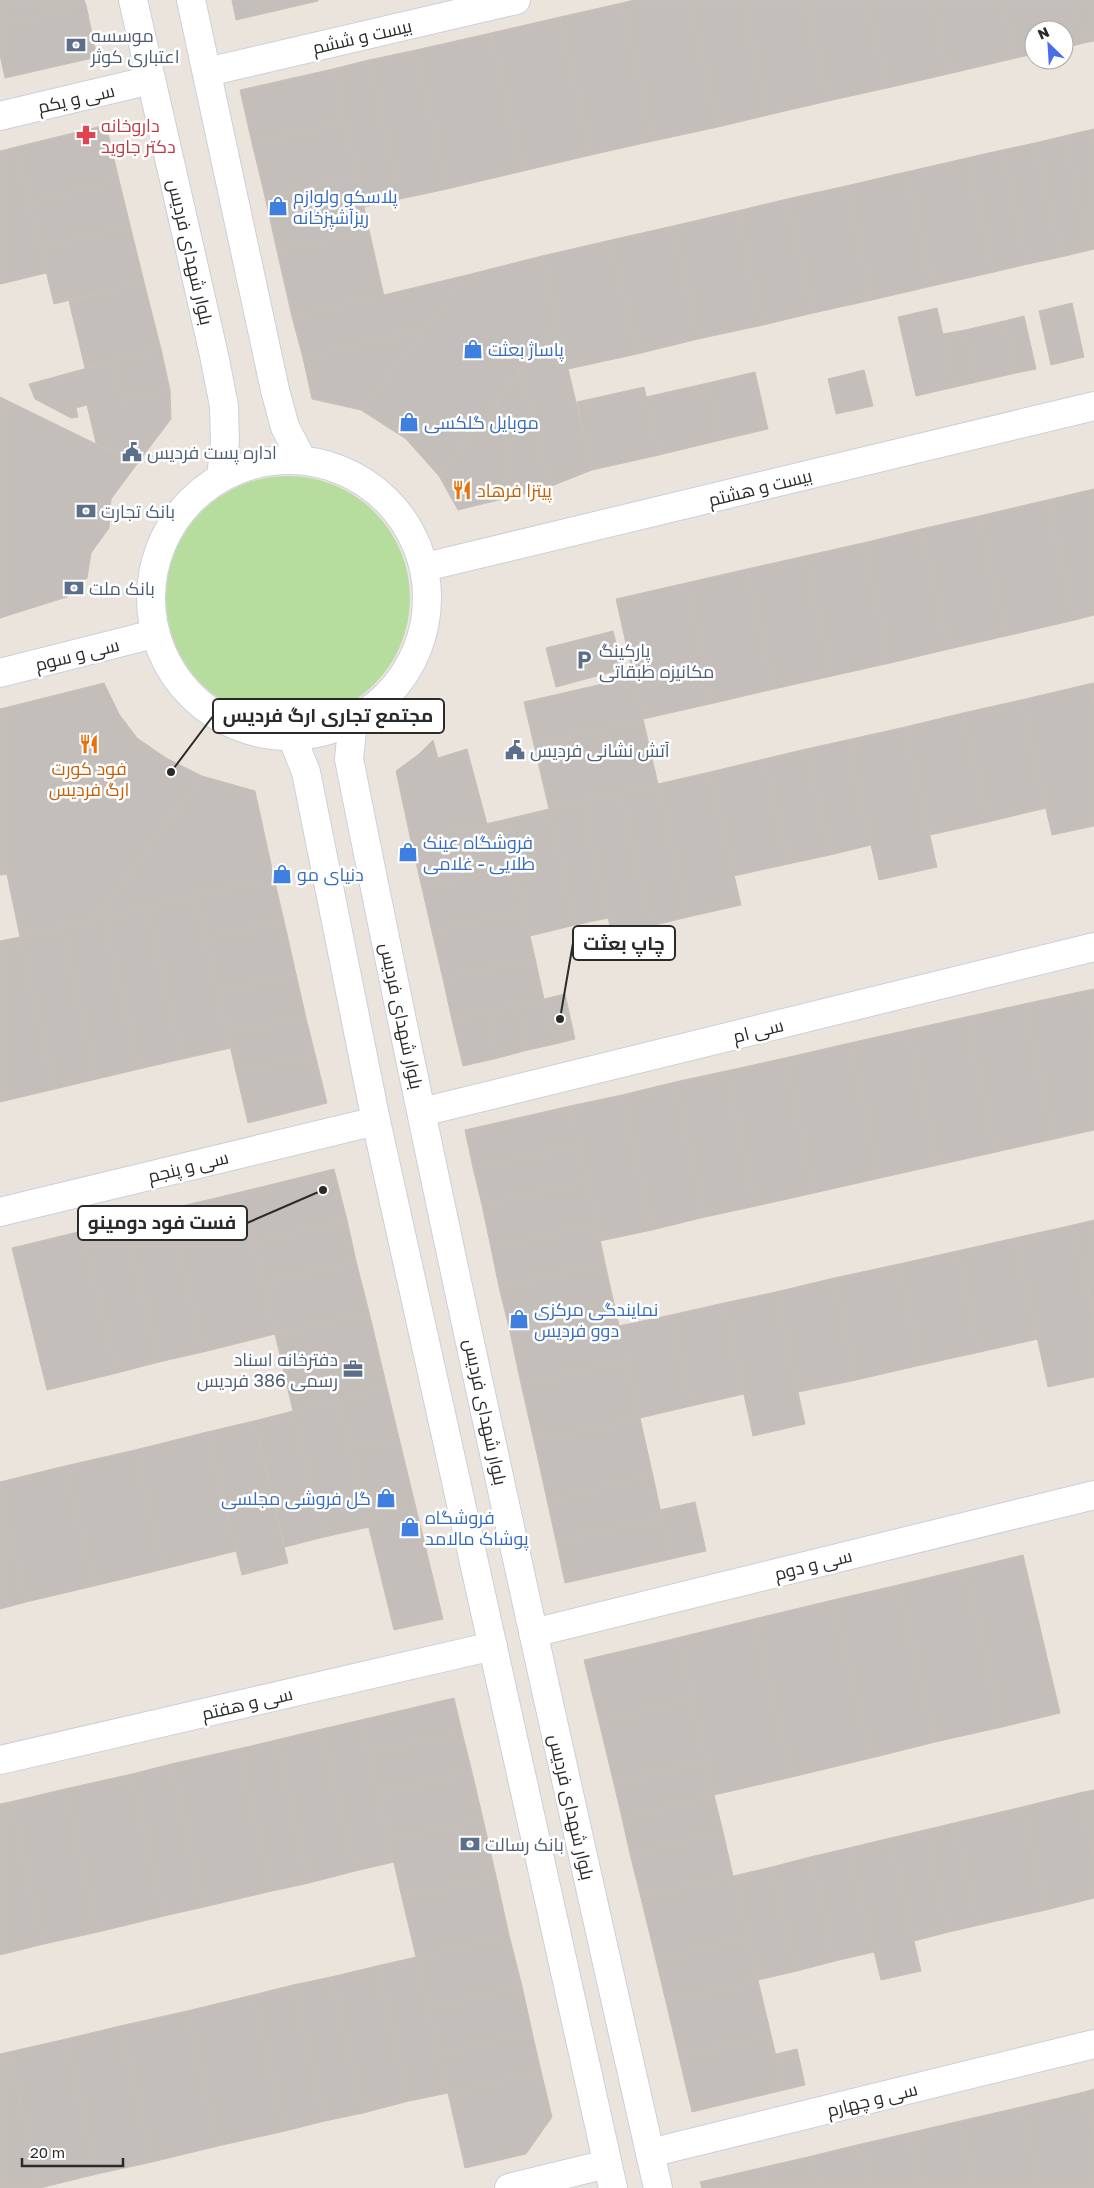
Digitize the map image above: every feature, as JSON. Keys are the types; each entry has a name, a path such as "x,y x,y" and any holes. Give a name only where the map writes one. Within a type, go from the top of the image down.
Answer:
{"main road":[{"name":"بلوار شهدای فردیس","path":"134,0 222,398 226,442 222,477"},
{"path":"191,0 275,390 285,428 302,460"},
{"name":"بیست و ششم","path":"207,72 516,0"},
{"name":"سی و یکم","path":"0,116 151,80"},
{"name":"بیست و هشتم","path":"425,567 1094,406"},
{"path":"274,460 302,460 342,470 378,491 406,523 425,567 428,608 416,653 391,692 354,721 324,733 292,737 247,730 206,710 174,676 154,634 150,598 155,562 169,528 192,499 222,477 247,466 274,460"},
{"name":"سی و سوم","path":"0,673 154,634"},
{"name":"بلوار شهدای فردیس","path":"354,721 349,759 422,1112 533,1633 658,2188"},
{"path":"292,737 306,772 376,1121 610,2176 509,2188"},
{"name":"سی ام","path":"422,1112 1094,947"},
{"name":"سی و پنجم","path":"0,1212 376,1121"},
{"name":"سی و دوم","path":"533,1633 1094,1496"},
{"name":"سی و هفتم","path":"0,1760 493,1646"},
{"name":"سی و چهارم","path":"650,2153 1094,2044"}],"green space":[{"path":"288,476 312,478 335,485 356,497 374,512 389,530 401,551 408,574 410,598 408,622 401,645 389,666 374,684 356,699 335,711 312,718 288,720 264,718 241,711 220,699 202,684 187,666 175,645 168,622 166,598 168,574 175,551 187,530 202,512 220,497 241,485 264,478"}],"building":[{"path":"0,0 84,0 86,5 0,25"},
{"path":"232,0 318,0 318,1 236,20"},
{"path":"634,0 689,0 718,127 653,141 622,3"},
{"path":"689,0 742,0 768,115 718,127"},
{"path":"742,0 805,0 828,101 768,115"},
{"path":"805,0 867,0 887,88 828,101"},
{"path":"867,0 932,0 948,74 887,88"},
{"path":"932,0 1003,0 1016,58 948,74"},
{"path":"1003,0 1074,0 1084,43 1074,46 1074,20 1024,20 1024,56 1016,58"},
{"path":"1074,0 1094,0 1094,41 1084,43"},
{"path":"622,3 653,141 591,155 560,17"},
{"path":"86,5 97,57 5,78 0,55 0,25"},
{"path":"560,17 591,155 523,171 491,33"},
{"path":"491,33 523,171 447,189 416,50"},
{"path":"416,50 447,189 400,199 369,60"},
{"path":"369,60 400,199 364,207 333,69"},
{"path":"333,69 345,122 252,143 240,90"},
{"path":"345,122 357,176 265,197 252,143"},
{"path":"106,125 119,180 29,202 16,147"},
{"path":"1094,129 1094,249 1090,250 1064,136"},
{"path":"1064,136 1090,250 1061,257 1035,143"},
{"path":"1035,143 1061,257 1028,264 1002,150"},
{"path":"16,147 46,273 5,283 0,264 0,151"},
{"path":"1002,150 1028,264 994,272 967,158"},
{"path":"967,158 994,272 932,286 906,172"},
{"path":"906,172 932,286 872,300 846,186"},
{"path":"357,176 369,230 277,251 265,197"},
{"path":"119,180 130,225 40,247 29,202"},
{"path":"846,186 872,300 813,313 787,199"},
{"path":"787,199 813,313 763,325 737,211"},
{"path":"737,211 763,325 698,339 673,226"},
{"path":"130,225 144,282 54,304 40,247"},
{"path":"673,226 698,339 637,354 611,240"},
{"path":"369,230 384,296 292,317 277,251"},
{"path":"611,240 637,354 568,369 542,256"},
{"name":"پاساژ بعثت","path":"542,256 557,322 439,476 406,439 361,410 467,275"},
{"path":"0,264 5,283 0,284"},
{"path":"467,275 426,329 303,358 292,317"},
{"path":"144,282 161,349 85,368 69,301"},
{"path":"1072,303 1084,357 1051,365 1039,311"},
{"path":"937,308 955,387 916,396 898,317"},
{"path":"1024,316 1036,369 1016,373 1004,321"},
{"path":"1004,321 1016,373 977,382 965,330"},
{"path":"557,322 592,470 549,487 521,370"},
{"path":"426,329 361,410 312,399 303,358"},
{"path":"965,330 977,382 955,387 943,334"},
{"path":"161,349 170,390 123,402 113,361"},
{"path":"113,361 123,402 170,390 171,419 137,464 96,443 87,405 76,408 78,417 71,418 35,399 29,384"},
{"path":"521,370 549,487 515,496 496,402"},
{"path":"864,370 873,406 836,414 828,379"},
{"path":"755,372 768,429 721,440 708,383"},
{"path":"708,383 721,440 659,455 646,397"},
{"path":"644,387 659,455 592,470 577,402"},
{"path":"0,397 137,464 111,499 109,528 91,553 87,578 67,597 0,618"},
{"path":"496,402 515,496 458,510 439,476"},
{"path":"1094,489 1094,615 1075,620 1047,500"},
{"path":"1047,500 1075,620 1006,636 979,516"},
{"path":"979,516 1006,636 949,649 921,529"},
{"path":"921,529 949,649 890,663 863,543"},
{"path":"863,543 890,663 832,676 805,556"},
{"path":"805,556 832,676 774,689 747,569"},
{"path":"747,569 774,689 714,703 686,583"},
{"path":"686,583 714,703 643,719 616,599"},
{"path":"613,631 623,669 556,687 546,648"},
{"path":"633,677 643,719 534,745 524,702"},
{"path":"104,683 119,714 137,738 166,758 202,776 95,919 20,937 0,841 0,709"},
{"path":"1094,683 1094,704 1089,684"},
{"path":"1089,684 1094,704 1094,826 1052,835 1021,700"},
{"path":"1021,700 1046,808 988,822 963,713"},
{"path":"963,713 988,822 930,835 905,727"},
{"path":"643,719 658,784 549,809 534,745"},
{"path":"905,727 937,867 879,880 847,740"},
{"path":"433,740 438,758 467,749 487,824 411,841 396,771 419,754"},
{"path":"847,740 871,845 830,855 806,749"},
{"path":"806,749 830,855 788,864 764,759"},
{"path":"764,759 788,864 734,876 710,772"},
{"path":"710,772 741,905 688,917 658,784"},
{"path":"202,776 255,791 274,878 95,919"},
{"path":"658,784 688,917 651,926 620,792"},
{"path":"620,792 651,926 612,935 582,802"},
{"path":"582,802 608,918 575,925 549,809"},
{"path":"549,809 575,925 530,936 503,820"},
{"path":"503,820 514,867 422,888 411,841"},
{"path":"0,841 8,874 0,875"},
{"path":"514,867 524,910 432,932 422,888"},
{"path":"274,878 284,921 205,939 195,896"},
{"path":"195,896 231,1048 182,1059 147,907"},
{"path":"147,907 182,1059 139,1069 104,917"},
{"path":"524,910 535,958 443,979 432,932"},
{"path":"104,917 139,1069 97,1079 62,927"},
{"path":"284,921 296,974 217,992 205,939"},
{"path":"62,927 97,1079 55,1089 20,937"},
{"path":"20,937 55,1089 0,1102 0,941"},
{"path":"535,958 544,999 452,1020 443,979"},
{"path":"296,974 306,1018 227,1032 217,992"},
{"path":"1094,989 1094,1036 1084,991"},
{"path":"1084,991 1094,1036 1094,1130 1054,1139 1024,1004"},
{"path":"565,994 575,1039 555,1044 544,999"},
{"path":"544,999 555,1044 528,1050 517,1005"},
{"path":"1024,1004 1054,1139 996,1152 966,1017"},
{"path":"517,1005 528,1050 498,1058 488,1012"},
{"path":"488,1012 498,1058 463,1066 452,1020"},
{"path":"966,1017 996,1152 938,1165 908,1030"},
{"path":"306,1018 315,1054 236,1072 227,1032"},
{"path":"908,1030 938,1165 880,1178 850,1043"},
{"path":"850,1043 880,1178 814,1193 785,1058"},
{"path":"315,1054 327,1103 248,1123 236,1072"},
{"path":"785,1058 814,1193 756,1206 726,1071"},
{"path":"726,1071 756,1206 705,1217 675,1082"},
{"path":"675,1082 705,1217 652,1230 622,1095"},
{"path":"622,1095 652,1230 600,1241 570,1106"},
{"path":"570,1106 579,1145 473,1168 465,1130"},
{"path":"579,1145 587,1182 482,1205 473,1168"},
{"path":"334,1169 347,1220 253,1243 241,1192"},
{"path":"587,1182 597,1224 491,1248 482,1205"},
{"path":"241,1192 275,1334 203,1352 169,1209"},
{"path":"169,1209 203,1352 159,1362 125,1220"},
{"path":"125,1220 159,1362 117,1373 82,1231"},
{"path":"347,1220 356,1261 263,1283 253,1243"},
{"path":"1094,1220 1094,1318 1073,1225"},
{"path":"597,1224 605,1263 499,1287 491,1248"},
{"path":"1073,1225 1094,1318 1094,1377 1048,1387 1015,1238"},
{"path":"82,1231 117,1373 47,1390 12,1248"},
{"path":"1015,1238 1038,1339 980,1352 957,1251"},
{"path":"957,1251 980,1352 921,1365 899,1264"},
{"path":"356,1261 369,1312 275,1334 263,1283"},
{"path":"605,1263 615,1308 510,1332 499,1287"},
{"path":"899,1264 921,1365 856,1380 834,1278"},
{"path":"834,1278 856,1380 798,1392 776,1292"},
{"path":"776,1292 805,1424 753,1436 724,1303"},
{"path":"724,1303 744,1394 691,1406 671,1315"},
{"path":"615,1308 627,1360 521,1384 510,1332"},
{"path":"369,1312 387,1388 293,1411 275,1334"},
{"path":"671,1315 691,1406 640,1418 619,1326"},
{"path":"627,1360 640,1418 534,1441 521,1384"},
{"path":"387,1388 399,1438 350,1449 338,1400"},
{"path":"338,1400 369,1527 324,1537 293,1411"},
{"path":"293,1411 324,1537 285,1547 254,1421"},
{"path":"640,1418 653,1476 547,1500 534,1441"},
{"path":"254,1421 288,1563 242,1575 207,1432"},
{"path":"207,1432 236,1551 164,1569 135,1450"},
{"path":"399,1438 415,1504 366,1516 350,1449"},
{"path":"135,1450 164,1569 94,1586 65,1466"},
{"path":"65,1466 94,1586 26,1602 0,1493 0,1482"},
{"path":"653,1476 662,1518 556,1541 547,1500"},
{"path":"0,1493 26,1602 0,1609"},
{"path":"695,1502 706,1551 671,1559 660,1510"},
{"path":"415,1504 443,1619 394,1630 366,1516"},
{"path":"662,1518 671,1559 565,1583 556,1541"},
{"path":"1023,1555 1060,1713 1002,1727 965,1569"},
{"path":"965,1569 1002,1727 935,1742 898,1585"},
{"path":"898,1585 935,1742 871,1758 833,1600"},
{"path":"833,1600 871,1758 792,1777 754,1619"},
{"path":"754,1619 792,1777 714,1795 677,1638"},
{"path":"677,1638 692,1700 599,1722 584,1660"},
{"path":"454,1698 462,1732 369,1754 361,1720"},
{"path":"692,1700 706,1761 614,1784 599,1722"},
{"path":"361,1720 394,1862 355,1871 322,1729"},
{"path":"322,1729 355,1871 309,1883 276,1740"},
{"path":"462,1732 472,1772 378,1794 369,1754"},
{"path":"276,1740 309,1883 272,1891 238,1749"},
{"path":"238,1749 272,1891 204,1907 171,1764"},
{"path":"706,1761 714,1795 622,1818 614,1784"},
{"path":"171,1764 204,1907 164,1916 132,1774"},
{"path":"472,1772 483,1819 389,1841 378,1794"},
{"path":"132,1774 164,1916 98,1932 65,1789"},
{"path":"65,1789 98,1932 44,1944 10,1802"},
{"path":"1094,1790 1094,1855 1079,1793"},
{"path":"1079,1793 1094,1855 1094,1898 1046,1910 1022,1807"},
{"path":"714,1795 723,1832 630,1854 622,1818"},
{"path":"10,1802 44,1944 0,1955 0,1804"},
{"path":"1022,1807 1046,1910 979,1925 954,1823"},
{"path":"483,1819 496,1876 402,1898 389,1841"},
{"path":"954,1823 979,1925 949,1932 925,1830"},
{"path":"925,1830 949,1932 914,1941 890,1838"},
{"path":"723,1832 733,1876 641,1898 630,1854"},
{"path":"890,1838 921,1971 881,1980 849,1848"},
{"path":"849,1848 874,1952 835,1961 810,1857"},
{"path":"810,1857 835,1961 797,1971 772,1867"},
{"path":"772,1867 797,1971 758,1980 733,1876"},
{"path":"496,1876 509,1935 416,1957 402,1898"},
{"path":"733,1876 748,1938 656,1960 641,1898"},
{"path":"509,1935 522,1986 428,2008 416,1957"},
{"path":"748,1938 758,1980 666,2002 656,1960"},
{"path":"416,1957 448,2093 409,2101 377,1966"},
{"path":"377,1966 409,2101 363,2113 331,1977"},
{"path":"331,1977 363,2113 325,2121 293,1985"},
{"path":"758,1980 771,2035 679,2057 666,2002"},
{"path":"293,1985 325,2121 285,2131 253,1995"},
{"path":"522,1986 532,2032 438,2054 428,2008"},
{"path":"253,1995 285,2131 218,2146 187,2011"},
{"path":"187,2011 218,2146 152,2162 120,2026"},
{"path":"120,2026 152,2162 97,2174 66,2039"},
{"path":"532,2032 541,2071 448,2093 438,2054"},
{"path":"771,2035 784,2090 692,2112 679,2057"},
{"path":"66,2039 97,2174 40,2188 9,2052"},
{"path":"797,2049 805,2085 784,2090 776,2054"},
{"path":"9,2052 40,2188 0,2188 0,2054"},
{"path":"541,2071 552,2117 526,2154 465,2168 448,2093"},
{"path":"1094,2089 1094,2135 1084,2092"},
{"path":"1084,2092 1094,2135 1094,2188 1040,2188 1021,2107"},
{"path":"1021,2107 1040,2188 975,2188 960,2121"},
{"path":"960,2121 975,2188 922,2188 909,2133"},
{"path":"909,2133 922,2188 871,2188 861,2144"},
{"path":"861,2144 871,2188 819,2188 812,2156"},
{"path":"812,2156 819,2188 764,2188 760,2168"},
{"path":"760,2168 764,2188 702,2188 700,2182"}],"place":[{"name":"موسسه اعتباری کوثر","path":"76,45"},
{"name":"داروخانه دکتر جاوید","path":"86,135"},
{"name":"پلاسکو ولوازم ریزآشپزخانه","path":"278,206"},
{"name":"پاساژ بعثت","path":"473,349"},
{"name":"موبایل گلکسی","path":"409,422"},
{"name":"اداره پست فردیس","path":"132,452"},
{"name":"پیتزا فرهاد","path":"462,490"},
{"name":"بانک تجارت","path":"86,511"},
{"name":"بانک ملت","path":"74,588"},
{"name":"پارکینگ مکانیزه طبقاتی","path":"584,660"},
{"name":"فود کورت ارگ فردیس","path":"89,744"},
{"name":"آتش نشانی فردیس","path":"515,750"},
{"name":"مجتمع تجاری ارگ فردیس","path":"171,772"},
{"name":"فروشگاه عینک طلایی - غلامی","path":"408,852"},
{"name":"دنیای مو","path":"282,874"},
{"name":"چاپ بعثت","path":"560,1019"},
{"name":"فست فود دومینو","path":"323,1190"},
{"name":"نمایندگی مرکزی دوو فردیس","path":"519,1319"},
{"name":"دفترخانه اسناد رسمی 386 فردیس","path":"353,1369"},
{"name":"گل فروشی مجلسی","path":"386,1498"},
{"name":"فروشگاه پوشاک مالامد","path":"410,1527"},
{"name":"بانک رسالت","path":"470,1844"}]}
